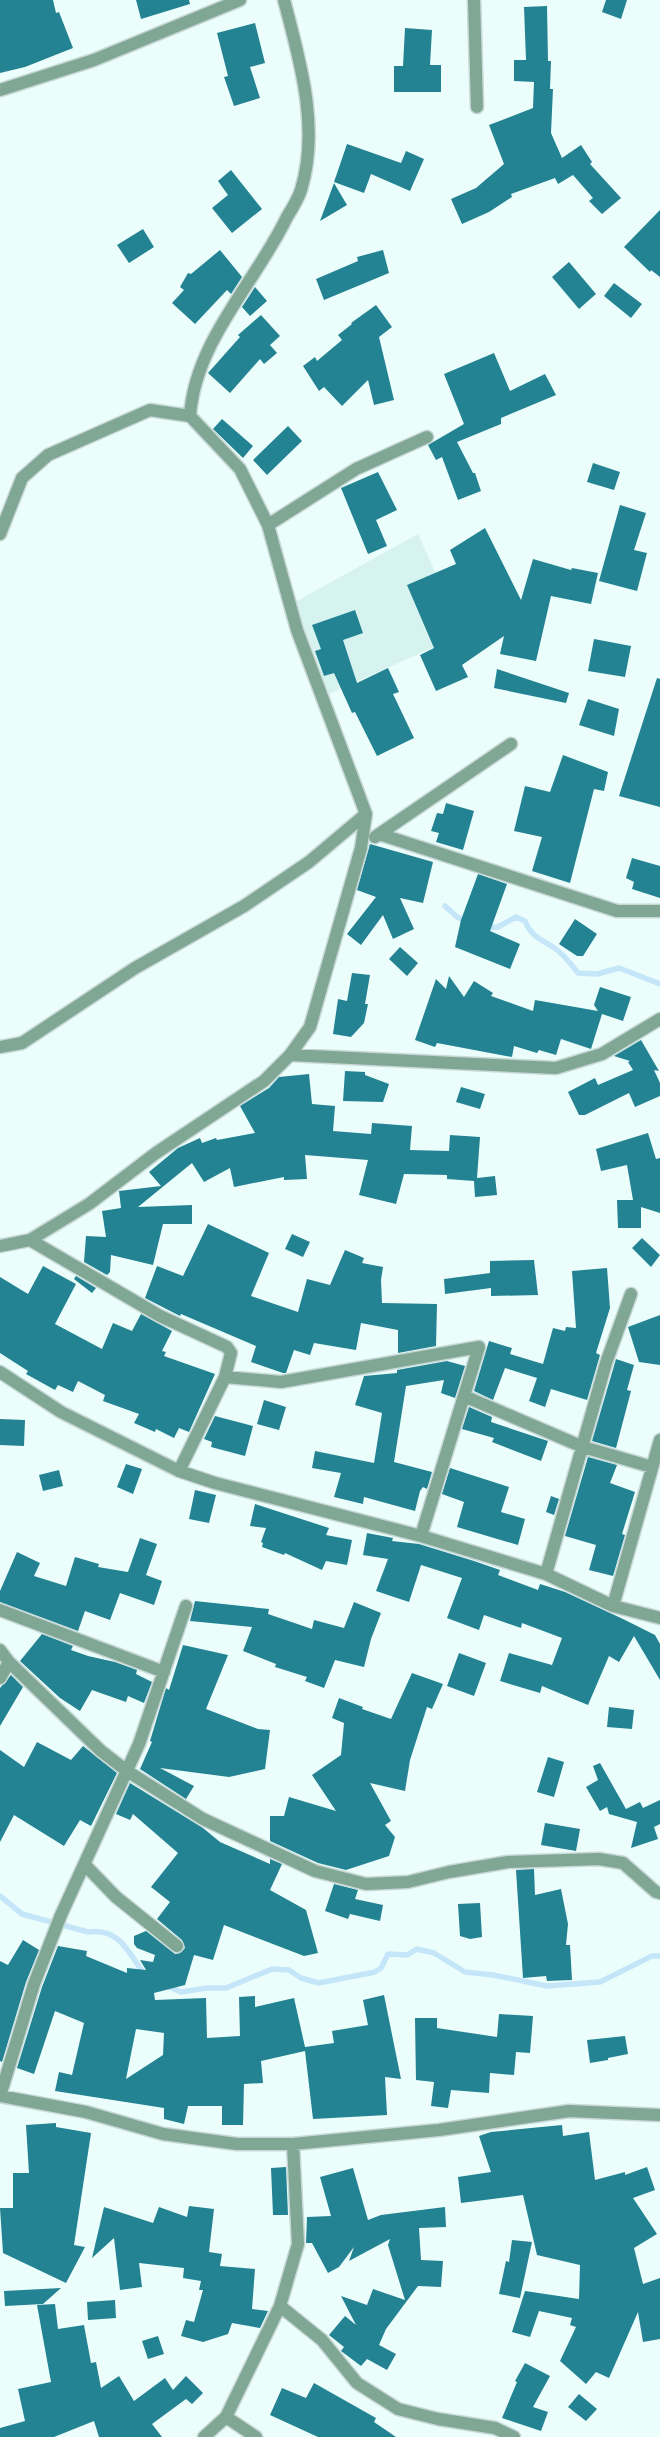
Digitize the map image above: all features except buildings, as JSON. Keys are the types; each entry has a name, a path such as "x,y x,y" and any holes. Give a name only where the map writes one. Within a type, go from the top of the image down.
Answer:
{"street":[{"path":"0,90 94,60 240,0"},
{"path":"190,416 192,393 229,311 278,238 300,190 308,145 304,78 284,0"},
{"path":"474,0 477,107"},
{"path":"0,534 22,478 48,455 150,410 190,416 240,468 268,525 297,630 366,814 362,848 310,1027 290,1055 264,1080 156,1153 89,1204 30,1240 0,1246"},
{"path":"268,525 356,469 427,438"},
{"path":"362,848 379,834 511,744"},
{"path":"0,1048 22,1043 135,968 244,906 309,862 366,814"},
{"path":"379,834 617,911 660,911"},
{"path":"290,1055 556,1068 602,1054 660,1019"},
{"path":"30,1240 160,1316 227,1347 232,1352 225,1376 179,1471"},
{"path":"546,1574 606,1363 631,1294"},
{"path":"225,1376 281,1382 479,1347 422,1536"},
{"path":"0,1372 61,1412 179,1471 215,1483 422,1536 546,1574 613,1606 660,1618"},
{"path":"464,1396 582,1447 652,1467"},
{"path":"613,1606 660,1440"},
{"path":"186,1606 139,1744 61,1915 34,1984 0,2096 86,2112 164,2134 237,2144 294,2144 439,2130 569,2111 660,2115"},
{"path":"0,1610 164,1672"},
{"path":"0,1650 9,1662 101,1751 127,1771 203,1819 314,1871 366,1884 408,1882 449,1872 508,1862 598,1859 623,1863 656,1892 660,1893"},
{"path":"0,1678 9,1662"},
{"path":"85,1865 116,1897 176,1946"},
{"path":"204,2437 226,2417 280,2306 298,2244 294,2144"},
{"path":"280,2306 322,2340 357,2382 398,2409 438,2419 495,2428 514,2437"},
{"path":"226,2417 256,2437"}],"shaded area":[{"path":"418,534 463,634 329,694 295,602"}],"waterway":[{"path":"445,906 457,917 467,922"},
{"path":"486,928 498,927 516,917 525,921 536,937 560,952 578,973 597,974 619,968 660,984"},
{"path":"0,1896 22,1914 88,1932 108,1934 116,1938 144,1974"},
{"path":"167,1986 181,1992 207,1988 226,1988 272,1969 289,1970 301,1978 319,1983 375,1972 381,1968 388,1954 407,1955 417,1949 434,1953 465,1972 493,1975 547,1986 600,1982 652,1956 660,1956"}]}
